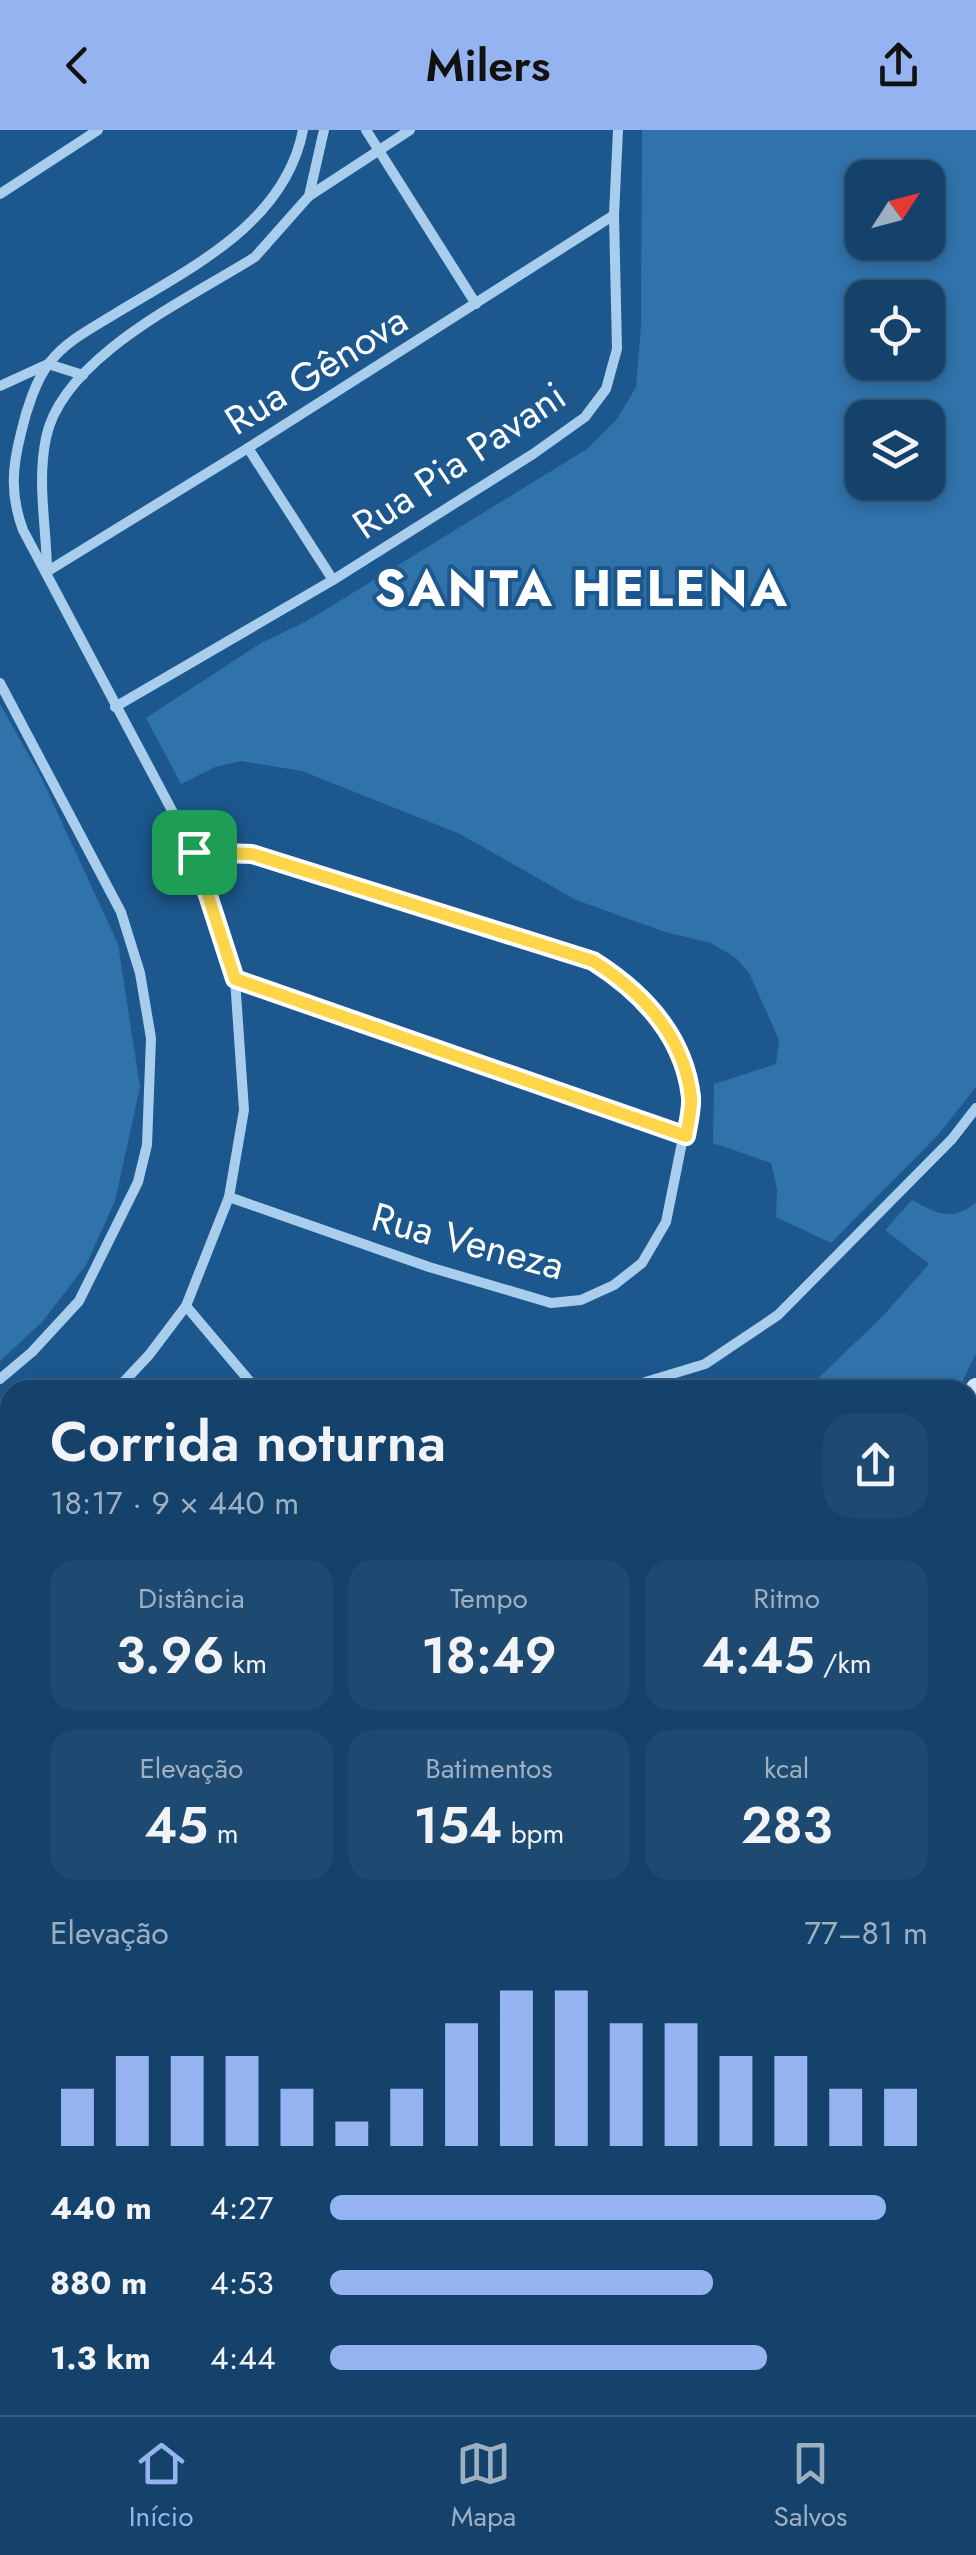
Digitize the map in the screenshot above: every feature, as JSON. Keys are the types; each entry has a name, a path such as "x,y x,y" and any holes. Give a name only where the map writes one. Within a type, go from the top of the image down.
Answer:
{"street":[{"path":"0,194 98,130"},
{"path":"0,386 48,364 74,339 235,238 277,193 298,158 303,130"},
{"path":"309,196 324,130"},
{"path":"366,130 476,304"},
{"path":"48,571 41,500 46,436 56,409 83,375 114,347 255,257 309,196 410,130"},
{"name":"Rua Pia Pavani","path":"116,707 333,580 585,417 606,389 617,349 614,215 618,130"},
{"name":"Rua Gênova","path":"48,571 614,215"},
{"path":"48,364 83,375"},
{"path":"48,364 24,420 11,479 14,505 23,530 194,852 235,979 244,1110 229,1197 186,1306 125,1380"},
{"path":"248,448 333,580"},
{"path":"0,469 11,479"},
{"path":"0,683 121,912 140,973 151,1038 147,1146 132,1195 79,1301 32,1352 0,1379"},
{"name":"Rua Veneza","path":"194,852 252,854 593,961 630,985 664,1022 691,1098 666,1222 642,1263 614,1286 580,1300 551,1303 481,1283 229,1197"},
{"path":"235,979 686,1136"},
{"path":"653,1380 706,1364 778,1315 826,1270 976,1108"},
{"path":"186,1306 249,1380"}],"shaded area":[{"path":"642,130 976,130 976,1087 938,1135 831,1243 776,1217 777,1189 771,1163 713,1143 714,1084 776,1064 779,1040 749,973 736,958 711,943 665,932 576,900 460,834 302,771 241,761 215,767 181,784 146,718 261,643 307,621 587,449 617,419 636,387 641,326"},
{"path":"0,704 41,777 118,944 140,1087 115,1201 86,1265 43,1321 0,1361"},
{"path":"912,1200 944,1214 960,1212 976,1202 976,1353 963,1380 816,1380 883,1316 929,1264 885,1230"}],"district":[{"name":"SANTA HELENA","path":"582,588"}],"route":[{"path":"194,852 252,854 593,961 630,985 664,1022 691,1098 686,1136 235,979 194,852"}]}
